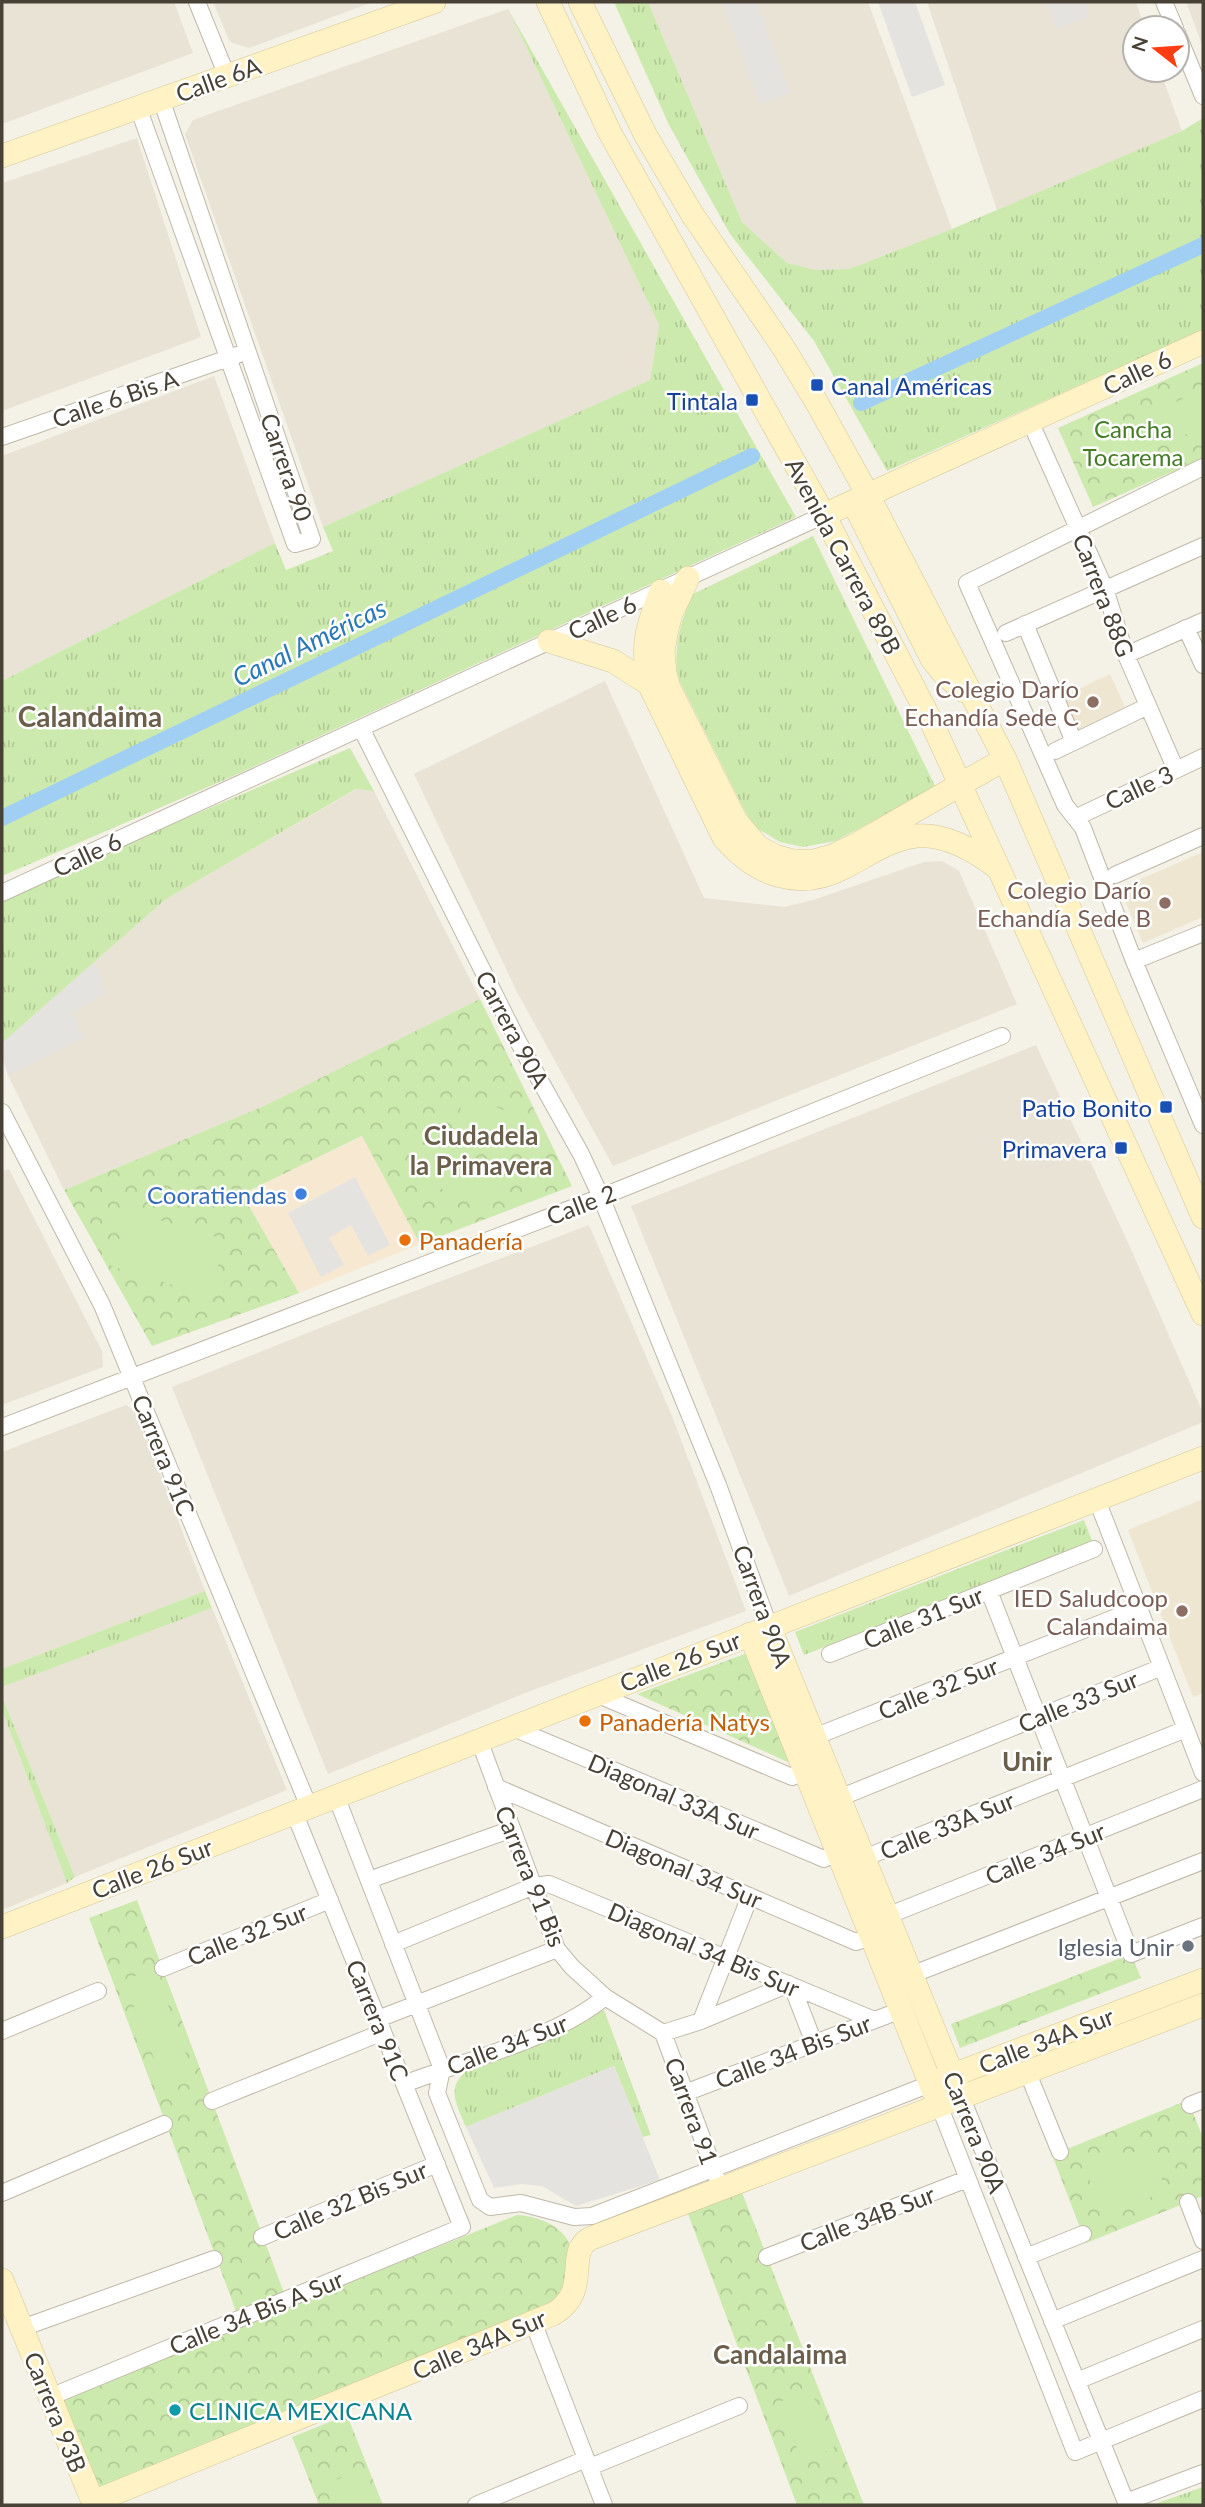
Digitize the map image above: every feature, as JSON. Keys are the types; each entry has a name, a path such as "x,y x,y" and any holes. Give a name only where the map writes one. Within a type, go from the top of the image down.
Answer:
{"street":[{"path":"197,2 227,76"},
{"name":"Calle 6A","path":"2,156 434,2"},
{"name":"Avenida Carrera 89B","path":"548,2 616,145 824,515 894,648 961,784 1203,1314"},
{"name":"Avenida Carrera 89B","path":"580,2 646,136 692,214 783,347 860,498 932,659 944,674 974,699 1005,759"},
{"path":"1191,67 1203,96"},
{"name":"Carrera 90","path":"138,107 295,544 312,538 161,99"},
{"name":"Calle 6","path":"2,893 1203,342"},
{"name":"Calle 6 Bis A","path":"2,438 248,352"},
{"name":"Carrera 88G","path":"1030,421 1105,589 1126,655 1176,770"},
{"path":"1203,467 967,583 1065,805 1083,828 1203,1125"},
{"path":"1006,633 1203,546"},
{"path":"688,578 667,629 663,651 667,680 736,821 758,847 793,861 832,856 1005,759 1203,1217"},
{"path":"661,591 645,640 644,659 649,684 724,838 751,864 783,877 801,880 816,878 843,868 894,842 919,836 959,844 973,850 1000,869"},
{"path":"1126,655 1203,621"},
{"path":"1025,624 1073,742"},
{"path":"1186,628 1203,664"},
{"path":"550,641 613,661 649,684"},
{"path":"1055,751 1148,706"},
{"name":"Carrera 90A","path":"361,728 519,1043 581,1154 601,1197 718,1485 759,1630 805,1772 1075,2452 1101,2441"},
{"name":"Calle 3","path":"1075,818 1203,757"},
{"path":"1115,875 1203,836"},
{"path":"1135,961 1201,939"},
{"name":"Calle 2","path":"2,1427 601,1197 1002,1036"},
{"name":"Carrera 91C","path":"2,1112 102,1305 132,1377 301,1809 330,1900 462,2227"},
{"name":"Calle 26 Sur","path":"2,1927 1203,1458"},
{"path":"1097,1500 1203,1773"},
{"name":"Calle 31 Sur","path":"830,1654 1094,1549"},
{"path":"989,1591 1131,1954 1203,1926"},
{"name":"Calle 32 Sur","path":"814,1738 1139,1608"},
{"name":"Carrera 90A","path":"759,1630 814,1738 1126,2502 1203,2473"},
{"name":"Calle 33 Sur","path":"839,1798 1162,1667"},
{"path":"596,1694 792,1777 805,1772"},
{"name":"Diagonal 33A Sur","path":"511,1727 824,1858 837,1852"},
{"name":"Calle 33A Sur","path":"864,1858 1186,1729"},
{"name":"Carrera 91 Bis","path":"478,1740 557,1949 572,1967 605,1997 663,2033"},
{"name":"Diagonal 34 Sur","path":"496,1787 856,1942 871,1937"},
{"name":"Calle 34 Sur","path":"887,1916 1203,1789"},
{"name":"Carrera 91C","path":"336,1796 442,2070 437,2092 480,2200"},
{"path":"369,1880 512,1829"},
{"path":"911,1975 1203,1861"},
{"name":"Diagonal 34 Bis Sur","path":"534,1886 549,1884 874,2020"},
{"path":"393,1944 534,1886"},
{"path":"701,2021 750,1896"},
{"name":"Calle 32 Sur","path":"163,1968 330,1900"},
{"path":"212,2101 381,2026 417,2004 557,1949"},
{"name":"Calle 34A Sur","path":"957,2086 1203,1980"},
{"path":"663,2033 701,2021 791,1985 814,2043"},
{"path":"2,2031 98,1991"},
{"name":"Calle 34 Sur","path":"404,2084 549,2031 586,2013 605,1997"},
{"path":"934,2094 957,2086 1027,2071 1203,2004"},
{"name":"Calle 34 Bis Sur","path":"685,2093 901,2010"},
{"name":"Carrera 91","path":"663,2033 717,2179"},
{"path":"1027,2071 1060,2152"},
{"name":"Calle 34A Sur","path":"94,2504 552,2314 567,2303 578,2279 579,2250 582,2243 717,2179 934,2094"},
{"path":"2,2193 164,2124"},
{"name":"Calle 32 Bis Sur","path":"262,2237 437,2164"},
{"name":"Calle 34A Sur","path":"456,2210 480,2200 490,2207 521,2203 583,2217 717,2179"},
{"name":"Calle 34B Sur","path":"767,2257 967,2179"},
{"path":"1188,2202 1203,2241"},
{"name":"Calle 34 Bis A Sur","path":"50,2397 462,2227"},
{"path":"1026,2257 1083,2234"},
{"path":"22,2328 214,2259"},
{"path":"1052,2321 1203,2259"},
{"name":"Carrera 93B","path":"2,2280 94,2504"},
{"path":"533,2322 604,2505"},
{"path":"1077,2381 1203,2329"},
{"path":"1101,2441 1203,2399"},
{"path":"476,2505 739,2406"}],"shaded area":[{"path":"2,2 174,2 193,53 2,124"},
{"path":"213,2 373,2 249,48 230,42"},
{"path":"648,2 868,2 952,229 849,269 816,270 787,263 742,222"},
{"path":"722,2 756,2 790,93 760,104"},
{"path":"878,2 915,2 945,85 912,97"},
{"path":"927,2 1136,2 1140,14 1121,14 1121,84 1165,84 1182,131 997,210"},
{"path":"1048,2 1085,2 1090,17 1057,29"},
{"path":"1186,2 1203,2 1203,47 1191,14"},
{"path":"508,9 659,325 650,380 323,527 185,134 193,120"},
{"path":"137,138 201,337 2,411 2,183"},
{"path":"214,376 275,543 2,681 2,456"},
{"name":"Colegio Darío Echandía Sede C","path":"1110,674 1125,707 1077,730 1062,697"},
{"path":"605,681 704,898 784,907 813,900 924,862 942,861 959,871 1017,1004 613,1166 517,992 414,774"},
{"path":"357,789 374,791 480,999 266,1105 64,1190 8,1075 2,1055 2,1043 166,899"},
{"name":"Colegio Darío Echandía Sede B","path":"1203,852 1203,917 1143,943 1120,888"},
{"path":"95,962 106,993 71,1013 84,1038 8,1075 2,1055 2,1043"},
{"path":"1036,1045 1130,1247 1203,1413 1203,1422 789,1596 631,1206"},
{"path":"363,1136 420,1244 299,1293 242,1194"},
{"path":"9,1169 102,1351 103,1367 2,1405 2,1171"},
{"path":"355,1177 390,1245 368,1256 351,1225 329,1238 344,1265 321,1277 288,1213"},
{"path":"589,1225 672,1416 746,1611 525,1693 328,1774 172,1387"},
{"path":"126,1405 137,1413 205,1591 2,1669 2,1452"},
{"name":"IED Saludcoop Calandaima","path":"1203,1499 1203,1693 1193,1697 1128,1530"},
{"path":"212,1608 287,1790 75,1877 2,1696 2,1687"},
{"path":"2,1710 67,1883 2,1910"},
{"path":"614,2066 660,2180 576,2206 542,2186 521,2184 494,2188 466,2127"}],"green space":[{"path":"614,2 648,2 742,222 787,263 816,270 849,269 952,229 1182,131 1203,118 1203,330 887,471 814,341 730,234 669,125"},
{"path":"508,9 796,517 231,777 2,876 2,681 275,543 286,570 333,551 323,527 650,380 659,325"},
{"name":"Cancha Tocarema","path":"1203,363 1203,458 1093,507 1058,428"},
{"path":"1203,390 1203,427 1166,443 1153,412"},
{"path":"1144,415 1157,446 1100,471 1087,440"},
{"path":"813,536 936,788 835,841 803,847 780,842 758,829 747,815 678,678 676,656 684,614 693,594"},
{"path":"350,748 374,791 356,789 166,899 2,1043 2,897"},
{"path":"480,999 572,1186 420,1244 362,1136 242,1194 299,1293 152,1346 64,1190 266,1105"},
{"path":"465,1096 523,1117 510,1152 453,1131"},
{"path":"437,1144 498,1168 484,1205 423,1182"},
{"path":"128,1211 226,1240 209,1296 111,1266"},
{"path":"1084,1520 1093,1543 804,1655 795,1632"},
{"path":"205,1591 212,1608 2,1687 2,1669"},
{"path":"750,1652 790,1763 637,1694"},
{"path":"2,1696 75,1877 67,1883 2,1710"},
{"path":"137,1900 284,2293 236,2311 89,1918"},
{"path":"1131,1954 1141,1978 960,2048 951,2024"},
{"path":"154,1969 174,2021 144,2033 124,1980"},
{"path":"604,2010 651,2135 643,2137 614,2066 466,2127 455,2093 459,2079 465,2072 474,2065 587,2021"},
{"path":"175,2026 195,2079 166,2090 146,2037"},
{"path":"1188,2100 1203,2138 1203,2196 1086,2243 1052,2155"},
{"path":"1149,2146 1166,2191 1104,2216 1086,2171"},
{"path":"741,2190 864,2505 797,2505 687,2211"},
{"path":"517,2215 545,2221 567,2239 572,2263 561,2301 99,2492 62,2399"},
{"path":"811,2390 834,2448 802,2461 779,2402"},
{"path":"347,2415 383,2505 319,2505 292,2437"},
{"path":"358,2471 371,2505 334,2505 326,2484"},
{"path":"1203,2487 1203,2505 1152,2505"}],"waterway":[{"name":"Canal Américas","path":"861,403 1203,245"},
{"name":"Canal Américas","path":"2,818 752,456"}],"place":[{"name":"Canal Américas","path":"817,385"},
{"name":"Tintala","path":"752,400"},
{"name":"Colegio Darío Echandía Sede C","path":"1093,702"},
{"name":"Colegio Darío Echandía Sede B","path":"1165,903"},
{"name":"Patio Bonito","path":"1166,1107"},
{"name":"Primavera","path":"1121,1148"},
{"name":"Cooratiendas","path":"301,1194"},
{"name":"Panadería","path":"405,1240"},
{"name":"IED Saludcoop Calandaima","path":"1182,1611"},
{"name":"Panadería Natys","path":"585,1721"},
{"name":"Iglesia Unir","path":"1188,1946"},
{"name":"CLINICA MEXICANA","path":"175,2410"}],"district":[{"name":"Calandaima","path":"90,716"},
{"name":"Ciudadela la Primavera","path":"481,1150"},
{"name":"Unir","path":"1027,1761"},
{"name":"Candalaima","path":"780,2354"}]}
